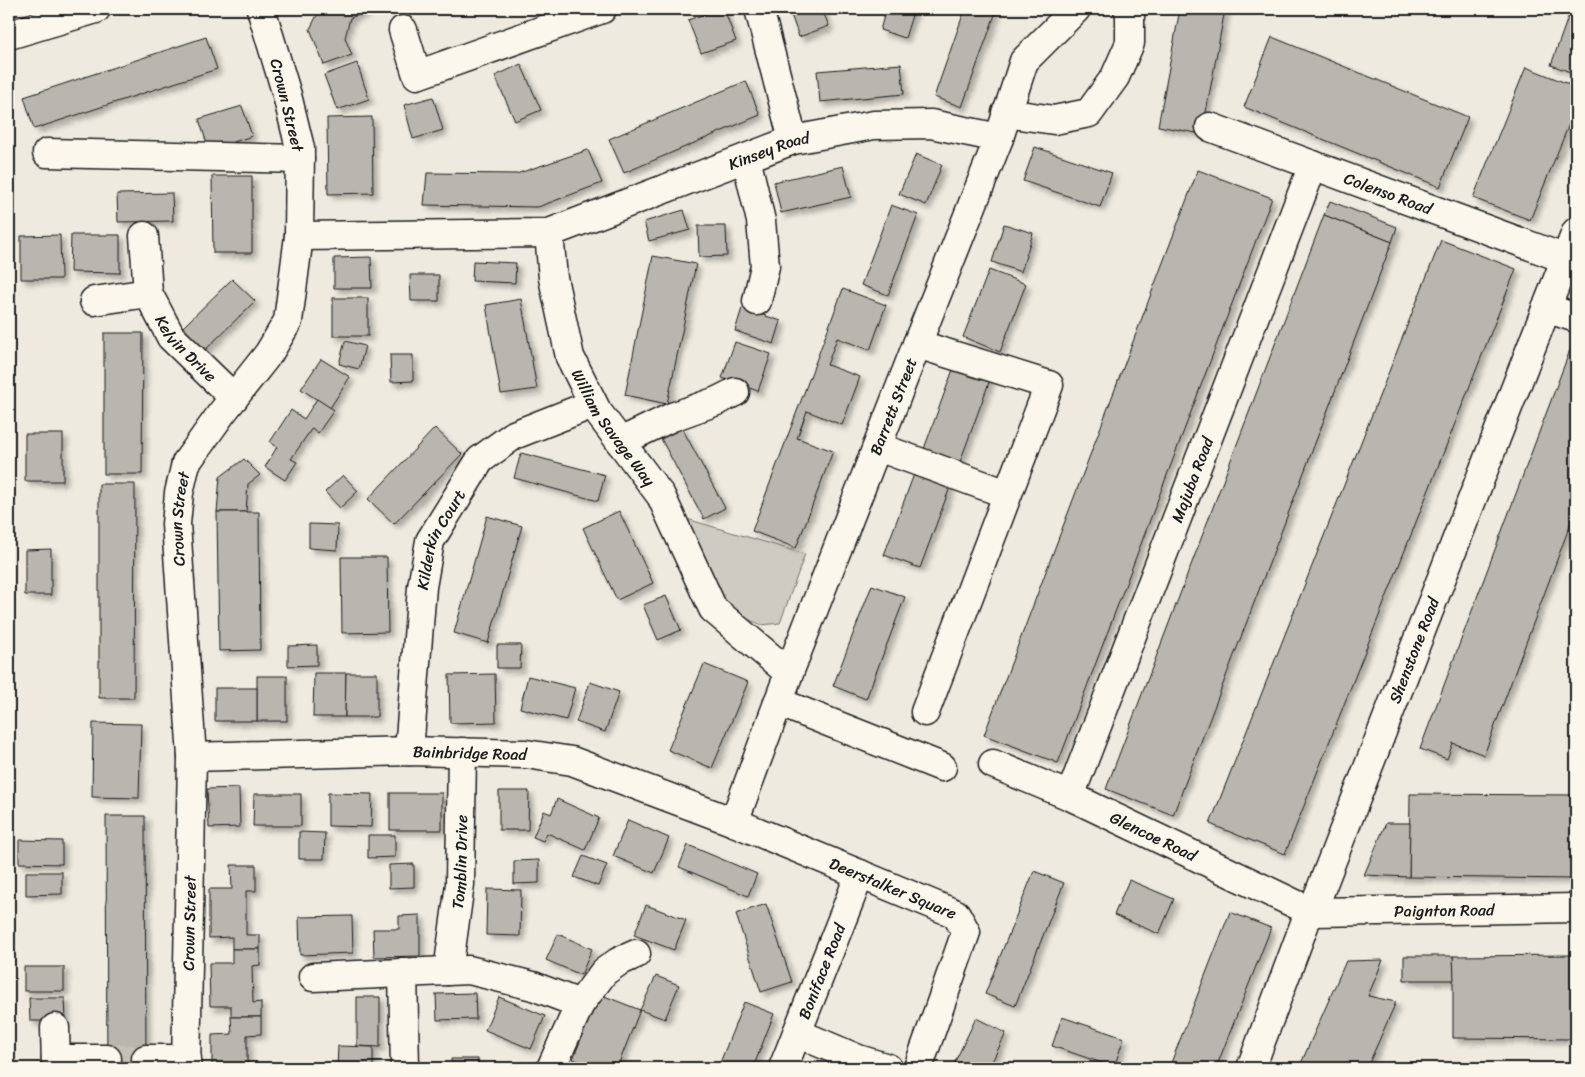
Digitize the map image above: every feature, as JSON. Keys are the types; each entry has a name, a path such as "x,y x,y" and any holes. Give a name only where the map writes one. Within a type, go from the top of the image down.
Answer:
{"street":[{"path":"9,35 96,9"},
{"name":"Crown Street","path":"187,1064 192,757 176,524 180,493 186,463 234,398 270,354 288,322 299,236 300,148 287,95 261,9"},
{"path":"403,30 417,75 602,9"},
{"path":"760,9 793,140"},
{"name":"Barrett Street","path":"734,822 789,673 1003,126 1024,60 1076,9"},
{"name":"Kinsey Road","path":"549,233 793,140 874,125 1003,126 1054,120 1089,113 1115,77 1130,43 1130,12 1128,9"},
{"name":"Colenso Road","path":"1210,127 1566,259"},
{"path":"47,153 300,159"},
{"path":"746,158 761,221 764,266 757,301"},
{"name":"Majuba Road","path":"1070,796 1313,165"},
{"name":"Shenstone Road","path":"1251,1068 1308,915 1312,912 1576,232"},
{"path":"299,236 549,233"},
{"name":"William Savage Way","path":"549,233 553,278 570,357 593,404 661,496 713,609 789,673"},
{"name":"Kelvin Drive","path":"144,236 148,293 170,336 234,398"},
{"path":"94,301 148,293"},
{"path":"1546,308 1576,318"},
{"path":"917,344 1049,385 925,712"},
{"path":"620,442 672,417 717,401 735,392"},
{"name":"Kilderkin Court","path":"409,752 422,587 430,541 480,460 514,435 593,404"},
{"path":"878,447 1007,494"},
{"path":"778,702 942,766"},
{"name":"Bainbridge Road","path":"192,757 409,752 526,754 572,761 734,822"},
{"name":"Tomblin Drive","path":"448,971 460,884 462,752"},
{"name":"Glencoe Road","path":"993,764 1070,796 1312,912"},
{"name":"Deerstalker Square","path":"734,822 956,914 966,932 918,1068"},
{"name":"Boniface Road","path":"783,1068 860,874"},
{"name":"Paignton Road","path":"1312,912 1576,908"},
{"path":"551,1068 580,1004 604,972 618,962 636,954"},
{"path":"313,977 469,970 532,986 580,1004"},
{"path":"403,972 405,1068"},
{"path":"55,1028 56,1064 107,1058"},
{"path":"797,1033 888,1068"},
{"path":"146,1058 187,1064"}],"shaded area":[{"path":"687,519 805,554 780,623 762,625 730,612 695,543"}],"building":[{"path":"320,9 370,10 350,18 345,38 352,55 324,65 310,29"},
{"path":"724,9 736,41 701,53 688,20"},
{"path":"789,9 822,9 829,26 799,37"},
{"path":"886,9 914,9 905,38 880,30"},
{"path":"965,9 997,9 962,107 934,97"},
{"path":"1180,9 1225,9 1202,134 1158,126"},
{"path":"1571,9 1576,9 1576,74 1551,65"},
{"path":"206,37 217,69 34,129 24,97"},
{"path":"1272,37 1468,117 1440,187 1244,107"},
{"path":"357,63 369,99 337,110 324,75"},
{"path":"521,64 541,110 515,121 495,76"},
{"path":"901,64 904,94 820,102 817,71"},
{"path":"1526,67 1576,87 1576,107 1530,220 1473,198"},
{"path":"746,81 760,115 624,173 609,139"},
{"path":"433,97 443,130 413,139 404,105"},
{"path":"242,106 252,136 209,150 199,119"},
{"path":"372,117 373,193 328,194 327,118"},
{"path":"1035,147 1112,173 1100,207 1023,181"},
{"path":"588,150 602,183 538,207 424,205 427,173 516,174"},
{"path":"916,154 942,165 926,205 899,194"},
{"path":"843,166 851,197 781,213 774,182"},
{"path":"1198,170 1272,198 1058,763 984,735"},
{"path":"212,176 252,176 252,253 213,253"},
{"path":"172,193 173,221 118,222 117,194"},
{"path":"1330,201 1397,227 1392,242 1324,215"},
{"path":"891,205 918,215 888,295 861,285"},
{"path":"684,210 690,230 649,241 644,222"},
{"path":"1324,215 1392,242 1173,815 1106,789"},
{"path":"1004,224 1033,233 1021,272 992,262"},
{"path":"698,226 726,226 727,256 699,257"},
{"path":"60,235 61,279 21,279 21,236"},
{"path":"71,235 120,235 120,273 70,272"},
{"path":"1441,240 1516,269 1285,854 1210,824"},
{"path":"653,256 696,264 667,404 625,395"},
{"path":"371,257 372,288 334,288 334,258"},
{"path":"473,261 516,263 515,283 472,281"},
{"path":"989,270 1026,284 1000,352 963,337"},
{"path":"410,275 439,275 439,301 411,301"},
{"path":"232,279 255,301 203,352 181,329"},
{"path":"843,289 886,305 870,350 837,338 827,365 860,377 842,425 807,411 797,438 833,451 796,548 752,531"},
{"path":"333,298 368,298 368,336 333,336"},
{"path":"521,299 537,389 501,394 486,305"},
{"path":"742,308 781,321 774,344 735,331"},
{"path":"104,333 143,333 142,474 104,474"},
{"path":"345,341 365,346 359,369 339,364"},
{"path":"735,342 771,354 758,391 722,378"},
{"path":"1570,350 1576,352 1576,509 1484,755 1453,743 1447,759 1420,749"},
{"path":"390,355 413,355 413,381 391,382"},
{"path":"321,359 350,377 330,408 301,389"},
{"path":"955,364 991,377 957,470 921,457"},
{"path":"317,399 334,410 318,433 312,428 291,459 297,462 285,480 265,467 277,447 270,442 291,410 304,419"},
{"path":"681,426 725,508 704,519 660,437"},
{"path":"435,428 462,454 394,524 368,499"},
{"path":"25,434 63,434 63,481 25,481"},
{"path":"521,453 605,475 598,501 514,478"},
{"path":"244,459 260,475 248,484 246,512 217,512 220,477"},
{"path":"917,466 953,479 920,568 884,555"},
{"path":"343,475 358,491 340,508 325,492"},
{"path":"99,484 135,484 134,698 99,698"},
{"path":"619,511 653,583 617,600 583,528"},
{"path":"217,512 259,512 260,650 219,651"},
{"path":"487,516 522,526 488,643 454,633"},
{"path":"309,524 338,525 337,550 309,548"},
{"path":"51,549 51,595 25,595 25,550"},
{"path":"341,557 387,557 388,632 342,633"},
{"path":"872,585 905,597 866,699 833,686"},
{"path":"666,596 681,630 658,640 643,605"},
{"path":"317,645 317,665 288,666 288,646"},
{"path":"497,645 521,645 520,668 497,668"},
{"path":"704,664 748,682 712,768 668,750"},
{"path":"314,673 346,673 345,717 313,717"},
{"path":"346,673 377,673 377,717 345,717"},
{"path":"495,674 496,722 450,723 449,675"},
{"path":"257,676 287,676 287,721 257,721"},
{"path":"528,676 575,688 566,720 520,708"},
{"path":"590,682 619,692 605,732 576,722"},
{"path":"215,688 257,688 257,721 215,721"},
{"path":"93,723 141,724 139,798 92,797"},
{"path":"239,788 240,827 209,828 207,789"},
{"path":"499,791 529,791 528,830 499,830"},
{"path":"328,793 372,794 371,827 328,826"},
{"path":"390,793 442,793 442,830 390,830"},
{"path":"254,794 301,794 301,826 253,826"},
{"path":"1410,794 1576,795 1576,879 1409,877"},
{"path":"557,799 599,818 585,850 547,833 543,841 533,837 544,811 551,814"},
{"path":"106,816 145,816 146,1068 107,1068"},
{"path":"628,820 669,838 654,873 613,856"},
{"path":"1386,823 1410,823 1409,877 1364,875"},
{"path":"299,832 325,833 324,859 299,859"},
{"path":"368,835 395,835 395,857 368,858"},
{"path":"19,840 62,841 62,864 19,863"},
{"path":"688,845 757,874 748,896 679,867"},
{"path":"583,856 607,865 598,886 574,877"},
{"path":"539,860 539,883 514,884 514,861"},
{"path":"414,864 414,887 389,888 389,865"},
{"path":"231,865 256,865 256,891 246,891 246,935 260,935 260,949 232,949 232,937 209,938 209,889 232,889"},
{"path":"1034,871 1064,883 1015,1006 985,994"},
{"path":"26,872 62,872 62,894 26,895"},
{"path":"1129,880 1174,899 1159,934 1114,915"},
{"path":"487,889 521,890 520,936 486,935"},
{"path":"766,904 792,982 761,992 736,914"},
{"path":"646,905 686,920 674,950 634,935"},
{"path":"1230,912 1271,928 1216,1068 1169,1068"},
{"path":"420,915 420,956 374,957 373,929 399,929 399,916"},
{"path":"352,916 353,953 300,955 299,917"},
{"path":"558,934 592,949 581,975 546,960"},
{"path":"232,949 260,949 260,965 252,966 253,1003 261,1002 261,1017 231,1017 231,1006 210,1006 209,963 232,963"},
{"path":"1576,955 1576,1039 1453,1038 1453,956"},
{"path":"1404,956 1453,956 1454,980 1404,980"},
{"path":"1383,960 1368,996 1396,1002 1367,1068 1299,1068 1346,961"},
{"path":"24,967 64,967 64,991 24,991"},
{"path":"656,976 679,985 665,1019 640,1010"},
{"path":"475,993 476,1019 437,1020 436,994"},
{"path":"599,994 640,1010 617,1068 597,1068 573,1059"},
{"path":"357,997 380,997 380,1047 357,1046"},
{"path":"499,997 545,1016 531,1049 485,1030"},
{"path":"29,998 65,998 66,1021 30,1021"},
{"path":"744,1002 774,1014 753,1068 718,1068"},
{"path":"231,1017 261,1017 261,1034 247,1035 247,1068 212,1068 212,1035 232,1034"},
{"path":"1062,1017 1124,1038 1114,1067 1052,1046"},
{"path":"976,1018 1006,1033 989,1068 952,1068"},
{"path":"338,1046 373,1047 373,1068 337,1068"},
{"path":"451,1059 478,1059 478,1068 452,1068"}],"tunnel":[{"path":"107,1059 146,1059"}]}
